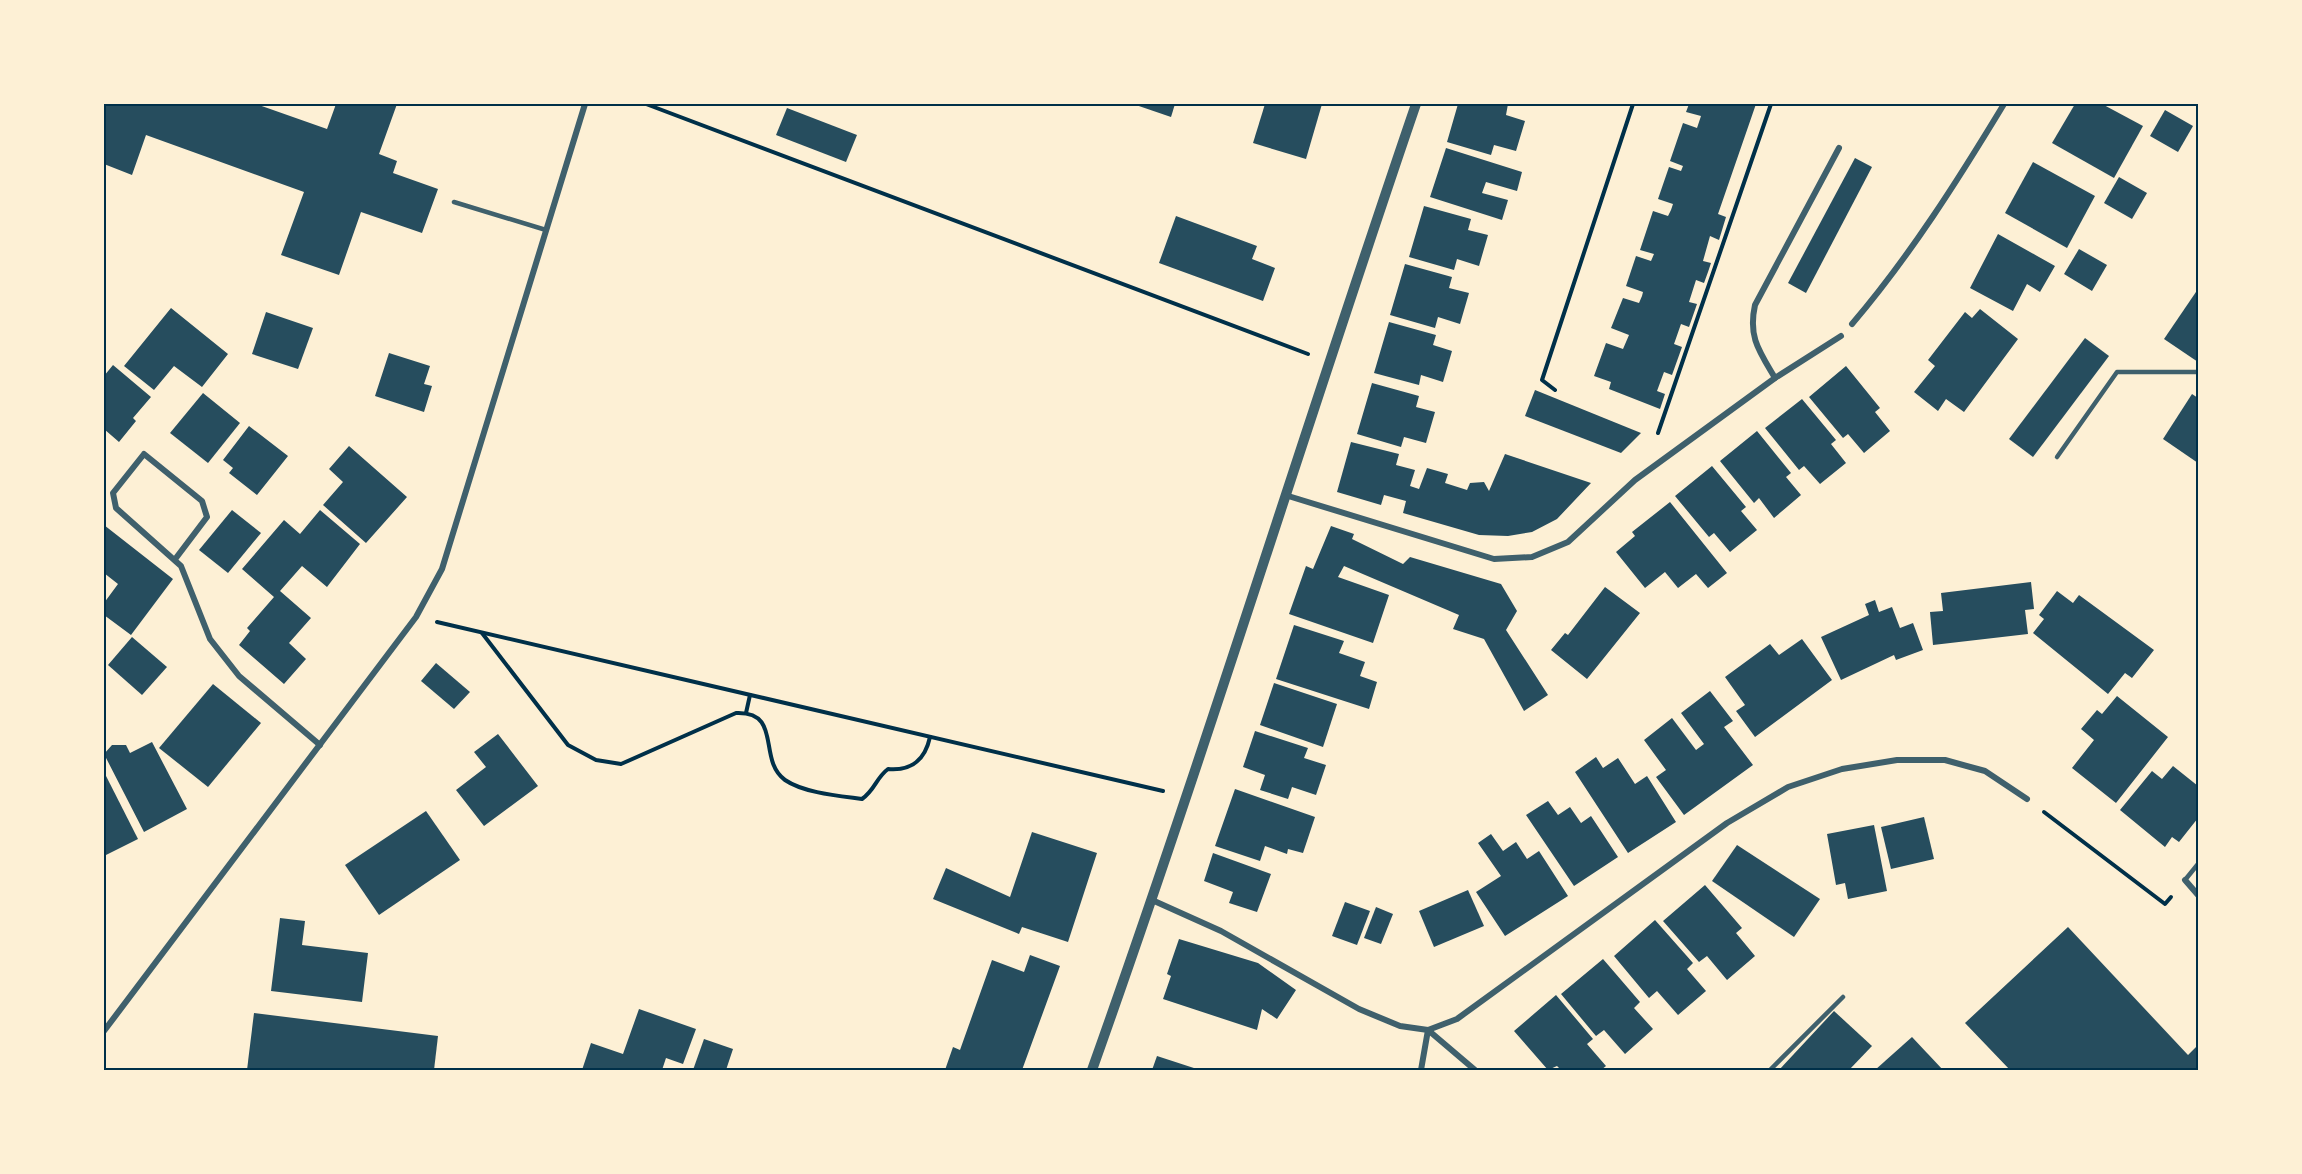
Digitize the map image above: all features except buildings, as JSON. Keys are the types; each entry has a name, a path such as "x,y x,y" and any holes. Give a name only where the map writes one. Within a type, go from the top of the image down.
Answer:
{"street":[{"path":"104,1031 416,617 442,569 585,104"},
{"path":"1092,1071 1188,797 1328,362 1416,104"},
{"path":"1852,324 1884,286 1948,195 2004,104"},
{"path":"1775,378 1755,344 1751,323 1755,305 1839,148"},
{"path":"1285,495 1494,559 1532,556 1568,542 1635,480 1775,378 1840,336"},
{"path":"176,558 207,517 202,501 144,454 113,493 116,508 176,558 210,639 239,676 320,745"},
{"path":"1152,900 1221,931 1359,1009 1400,1026 1428,1030 1456,1019 1727,823 1788,787 1842,769 1897,760 1945,760 1985,771 2027,799"},
{"path":"2185,880 2199,895"},
{"path":"1421,1071 1428,1030"},
{"path":"1428,1030 1475,1071"}],"lane":[{"path":"454,202 546,230"},
{"path":"2057,457 2116,372 2199,372"},
{"path":"2185,880 2199,864"},
{"path":"1770,1071 1843,997"}],"path":[{"path":"646,104 1328,362"},
{"path":"1555,390 1542,380 1633,104"},
{"path":"1658,433 1771,104"},
{"path":"416,617 1188,797"},
{"path":"481,632 568,745 596,760 621,764 736,713 746,712 758,718 769,734 773,766 785,780 824,794 862,799 873,791 877,778 888,769 902,770 917,764 928,747 930,737"},
{"path":"746,712 750,695"},
{"path":"2027,799 2165,904 2185,880"}]}
